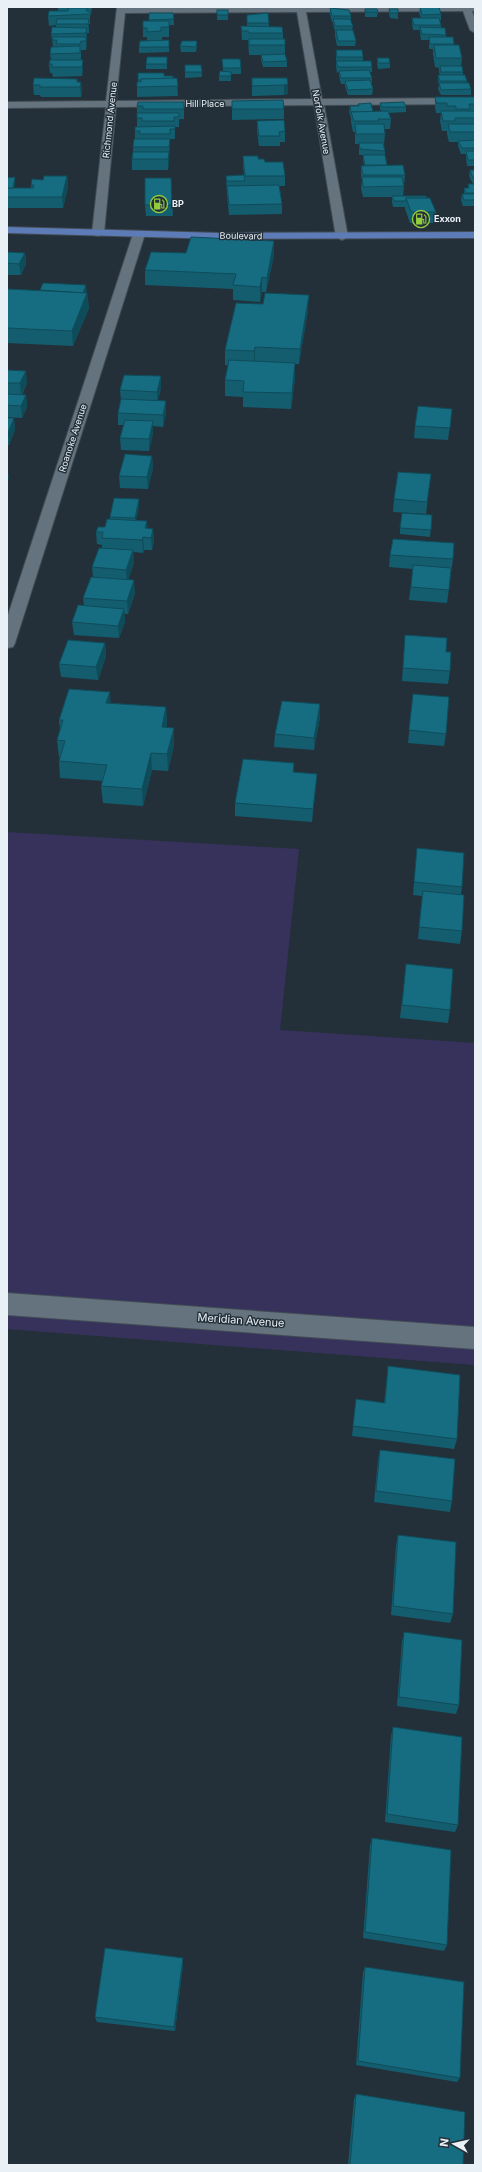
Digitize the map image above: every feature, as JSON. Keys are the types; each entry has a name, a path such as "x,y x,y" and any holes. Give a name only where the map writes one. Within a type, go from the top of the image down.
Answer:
{"main road":[{"name":"Boulevard","path":"7,230 139,234 342,237 475,235"}],"street":[{"path":"121,8 469,8 475,30"},
{"name":"Richmond Avenue","path":"98,233 121,8"},
{"name":"Norfolk Avenue","path":"301,8 342,237"},
{"name":"Hill Place","path":"7,105 475,101"},
{"name":"Roanoke Avenue","path":"7,643 139,234"},
{"name":"Meridian Avenue","path":"7,1304 475,1338"}],"shaded area":[{"path":"7,832 299,849 280,1030 475,1043 475,1365 7,1329"}],"building":[{"path":"420,7 439,7 441,14 422,15"},
{"path":"68,8 87,8 86,11 90,11 90,14 48,16 49,11 68,11"},
{"path":"330,8 349,10 351,16 332,16"},
{"path":"365,9 377,9 378,12 365,12"},
{"path":"389,9 398,9 398,13 390,13"},
{"path":"217,10 228,10 228,15 217,15"},
{"path":"149,13 173,13 174,19 149,20"},
{"path":"268,13 269,23 247,23 247,15"},
{"path":"412,18 439,18 441,25 414,25"},
{"path":"57,19 89,19 88,24 56,24"},
{"path":"333,19 350,19 353,26 335,26"},
{"path":"143,21 169,21 169,27 161,27 161,31 147,32 147,28 143,28"},
{"path":"241,26 282,27 283,33 249,33 248,31 242,31"},
{"path":"52,27 87,28 86,33 51,34"},
{"path":"420,27 445,28 446,35 422,34"},
{"path":"336,30 353,30 356,41 338,41"},
{"path":"53,37 86,37 86,41 81,41 80,44 56,44 57,40 52,40"},
{"path":"429,37 453,37 454,44 430,44"},
{"path":"249,39 285,39 285,45 249,45"},
{"path":"169,40 169,47 139,47 140,41"},
{"path":"182,41 197,41 196,47 180,46"},
{"path":"434,45 459,45 462,58 436,58"},
{"path":"80,46 80,53 50,54 51,47"},
{"path":"336,50 362,50 363,57 337,57"},
{"path":"285,54 287,61 263,62 261,55"},
{"path":"147,57 167,57 167,64 146,64"},
{"path":"377,58 389,58 390,63 378,63"},
{"path":"222,59 240,59 241,68 223,68"},
{"path":"50,60 83,60 82,67 52,67 52,64 49,64"},
{"path":"336,61 371,61 372,67 338,67"},
{"path":"185,65 201,65 202,72 185,72"},
{"path":"440,66 462,66 463,72 441,72"},
{"path":"369,70 372,78 341,78 339,71"},
{"path":"220,71 231,72 231,76 219,76"},
{"path":"138,73 164,73 164,76 173,76 173,79 138,80"},
{"path":"438,75 465,75 467,81 440,81"},
{"path":"34,78 77,79 77,82 81,82 80,87 40,87 40,85 33,85"},
{"path":"177,78 178,86 137,87 137,82 141,82 141,79"},
{"path":"252,78 287,78 288,84 252,86"},
{"path":"370,80 373,89 348,90 345,81"},
{"path":"439,83 469,83 471,89 441,90"},
{"path":"435,97 475,97 475,104 469,104 470,109 456,109 456,106 447,106 447,103 436,103"},
{"path":"283,100 284,109 232,109 232,101"},
{"path":"138,102 184,102 184,109 143,109 143,106 137,106"},
{"path":"404,102 406,107 382,107 380,103"},
{"path":"371,103 373,112 351,113 350,106 359,106 358,104"},
{"path":"388,111 391,119 378,119 379,121 354,121 351,112"},
{"path":"441,111 475,111 475,118 455,118 455,121 443,121"},
{"path":"137,113 179,113 179,117 174,117 174,121 142,121 142,118 137,118"},
{"path":"284,120 285,131 279,132 280,136 259,136 257,121"},
{"path":"355,124 384,124 385,134 356,134"},
{"path":"448,124 475,124 475,132 450,132"},
{"path":"175,126 175,129 170,129 170,134 140,134 140,131 135,131 135,127"},
{"path":"134,139 170,139 169,147 133,147"},
{"path":"475,140 475,148 462,148 458,141"},
{"path":"359,143 383,143 385,151 360,149"},
{"path":"466,151 475,151 475,160 468,160"},
{"path":"133,152 169,152 168,159 132,159"},
{"path":"363,155 385,155 387,165 365,165"},
{"path":"243,156 258,156 258,159 264,159 265,162 283,162 285,176 245,176"},
{"path":"403,165 405,175 363,175 361,166"},
{"path":"470,170 475,170 475,178 473,178"},
{"path":"244,175 245,181 227,181 226,176"},
{"path":"44,176 67,176 62,197 7,197 7,188 33,188 34,185 31,185 32,179 43,180"},
{"path":"15,177 13,188 7,188 7,178"},
{"path":"362,177 402,177 404,186 363,187"},
{"path":"145,178 171,178 172,205 145,205"},
{"path":"468,184 475,184 475,193 466,193 464,188 469,188"},
{"path":"279,185 282,204 229,205 227,186"},
{"path":"462,194 475,194 475,200 464,200"},
{"path":"392,196 426,196 427,198 406,198 406,201 394,201"},
{"path":"406,198 430,198 436,212 411,212"},
{"path":"191,237 274,241 267,278 262,277 260,287 233,285 236,274 145,270 151,252 186,253"},
{"path":"7,252 25,253 19,264 7,263"},
{"path":"43,283 86,285 83,293 40,290"},
{"path":"7,289 87,293 72,331 7,328"},
{"path":"265,293 309,295 300,349 255,347 254,351 225,350 236,303 263,304"},
{"path":"229,360 295,363 292,393 243,392 244,381 225,380"},
{"path":"7,370 26,371 20,383 7,383"},
{"path":"124,375 161,376 157,392 120,390"},
{"path":"7,394 26,395 21,406 7,405"},
{"path":"121,399 166,401 163,415 118,413"},
{"path":"418,406 452,409 450,428 415,426"},
{"path":"7,418 14,418 8,433 7,433"},
{"path":"125,420 153,421 149,439 120,438"},
{"path":"125,454 152,456 147,477 119,476"},
{"path":"398,472 431,474 427,502 394,499"},
{"path":"114,498 139,499 135,518 110,517"},
{"path":"402,513 432,515 431,530 400,528"},
{"path":"107,519 147,521 145,528 153,529 151,538 143,537 142,540 102,538 103,532 96,532 98,527 105,527"},
{"path":"393,539 454,543 453,559 390,555"},
{"path":"99,548 133,550 126,570 92,567"},
{"path":"413,565 451,568 449,590 411,587"},
{"path":"91,577 134,580 127,601 83,598"},
{"path":"78,605 124,609 118,626 72,622"},
{"path":"405,635 447,638 446,652 451,652 450,671 403,668"},
{"path":"68,640 105,643 96,667 59,664"},
{"path":"69,689 110,692 106,703 166,707 162,727 174,728 167,754 151,753 142,789 101,786 107,765 59,761 65,741 57,740 63,720 59,720"},
{"path":"413,694 449,697 446,734 409,730"},
{"path":"282,701 320,704 314,738 275,734"},
{"path":"243,759 294,763 293,772 317,774 313,809 235,803"},
{"path":"417,848 464,853 462,887 414,882"},
{"path":"423,891 464,895 462,931 419,927"},
{"path":"406,964 453,969 450,1010 402,1005"},
{"path":"388,1366 460,1375 457,1439 353,1426 356,1399 385,1403"},
{"path":"380,1450 455,1459 452,1501 376,1491"},
{"path":"398,1535 456,1542 453,1614 393,1606"},
{"path":"404,1632 462,1640 459,1705 399,1697"},
{"path":"393,1727 462,1737 458,1825 387,1814"},
{"path":"372,1838 451,1850 447,1945 365,1932"},
{"path":"105,1948 183,1958 174,2027 95,2017"},
{"path":"365,1967 464,1982 460,2078 358,2061"},
{"path":"356,2094 465,2112 463,2165 350,2165"}],"place":[{"name":"BP","path":"159,204"},
{"name":"Exxon","path":"421,219"}]}
